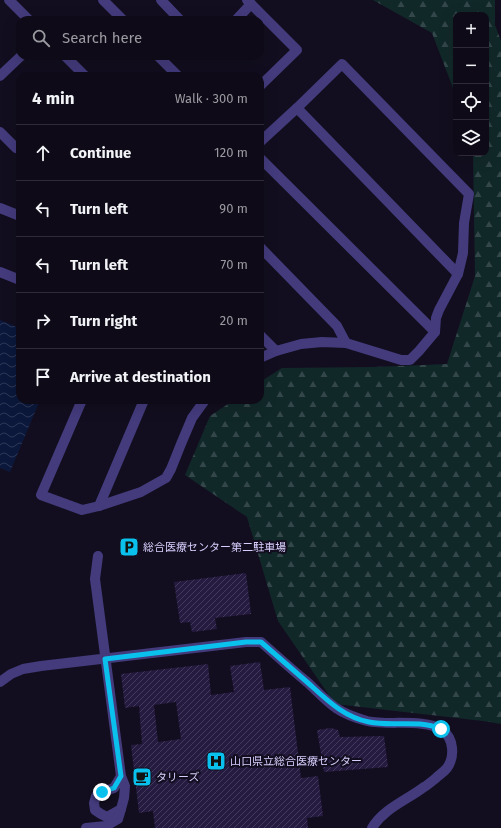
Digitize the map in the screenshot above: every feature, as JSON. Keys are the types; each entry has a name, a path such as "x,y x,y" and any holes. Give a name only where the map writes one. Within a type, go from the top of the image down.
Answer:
{"street":[{"path":"9,0 24,16"},
{"path":"104,0 119,16"},
{"path":"161,0 176,16"},
{"path":"239,16 249,2 263,16"},
{"path":"264,17 297,50 264,82"},
{"path":"0,76 17,60"},
{"path":"69,60 81,72"},
{"path":"162,60 174,72"},
{"path":"264,138 342,64 469,194 464,223 463,253 458,274 439,310 436,318 435,332 410,360 401,360 346,343 322,342 301,344 276,351 264,356"},
{"path":"297,108 458,274"},
{"path":"0,132 16,148"},
{"path":"264,162 435,332"},
{"path":"0,208 16,214"},
{"path":"264,251 337,326 346,343"},
{"path":"0,272 16,278"},
{"path":"264,339 276,351"},
{"path":"80,404 41,495 82,510 141,492 166,478 192,418 202,404"},
{"path":"99,506 142,404"},
{"path":"86,828 106,826 118,819 124,798 125,786 121,776 95,579 98,556"},
{"path":"0,682 11,674 23,669 41,666 246,642 261,642 336,708 354,717 368,722 385,724 410,723 432,725 441,729 448,735 452,745 452,760 446,769 424,787 385,813 375,822 372,828"},
{"path":"121,776 114,788 102,792 96,796 94,803 95,810 107,816 121,809"}],"green space":[{"path":"373,0 495,0 495,25 501,41 501,724 335,704 278,621 247,517 185,475 210,416 228,404 264,404 264,379 282,368 374,367 447,364 475,276 473,156 489,156 489,12 453,12 453,88 432,33"}],"water":[{"path":"0,320 16,326 16,404 38,404 10,472 0,468"}],"building":[{"path":"246,573 251,614 215,618 217,629 192,632 190,622 180,623 174,582"},
{"name":"山口県立総合医療センター","path":"260,662 264,690 290,687 301,778 318,776 323,816 307,818 308,828 155,828 153,811 139,813 131,745 142,744 139,706 125,708 121,674 208,664 211,695 234,692 230,666","holes":["176,702 181,739 158,742 154,705"]},
{"path":"331,728 338,730 340,737 384,736 388,767 324,772 317,730"}],"place":[{"name":"総合医療センター第二駐車場","path":"129,547"},
{"name":"山口県立総合医療センター","path":"216,761"},
{"name":"タリーズ","path":"142,777"}],"route":[{"path":"102,792 114,788 121,776 105,659 246,642 261,642 336,708 354,717 368,722 385,724 410,723 432,725 441,729"}]}
